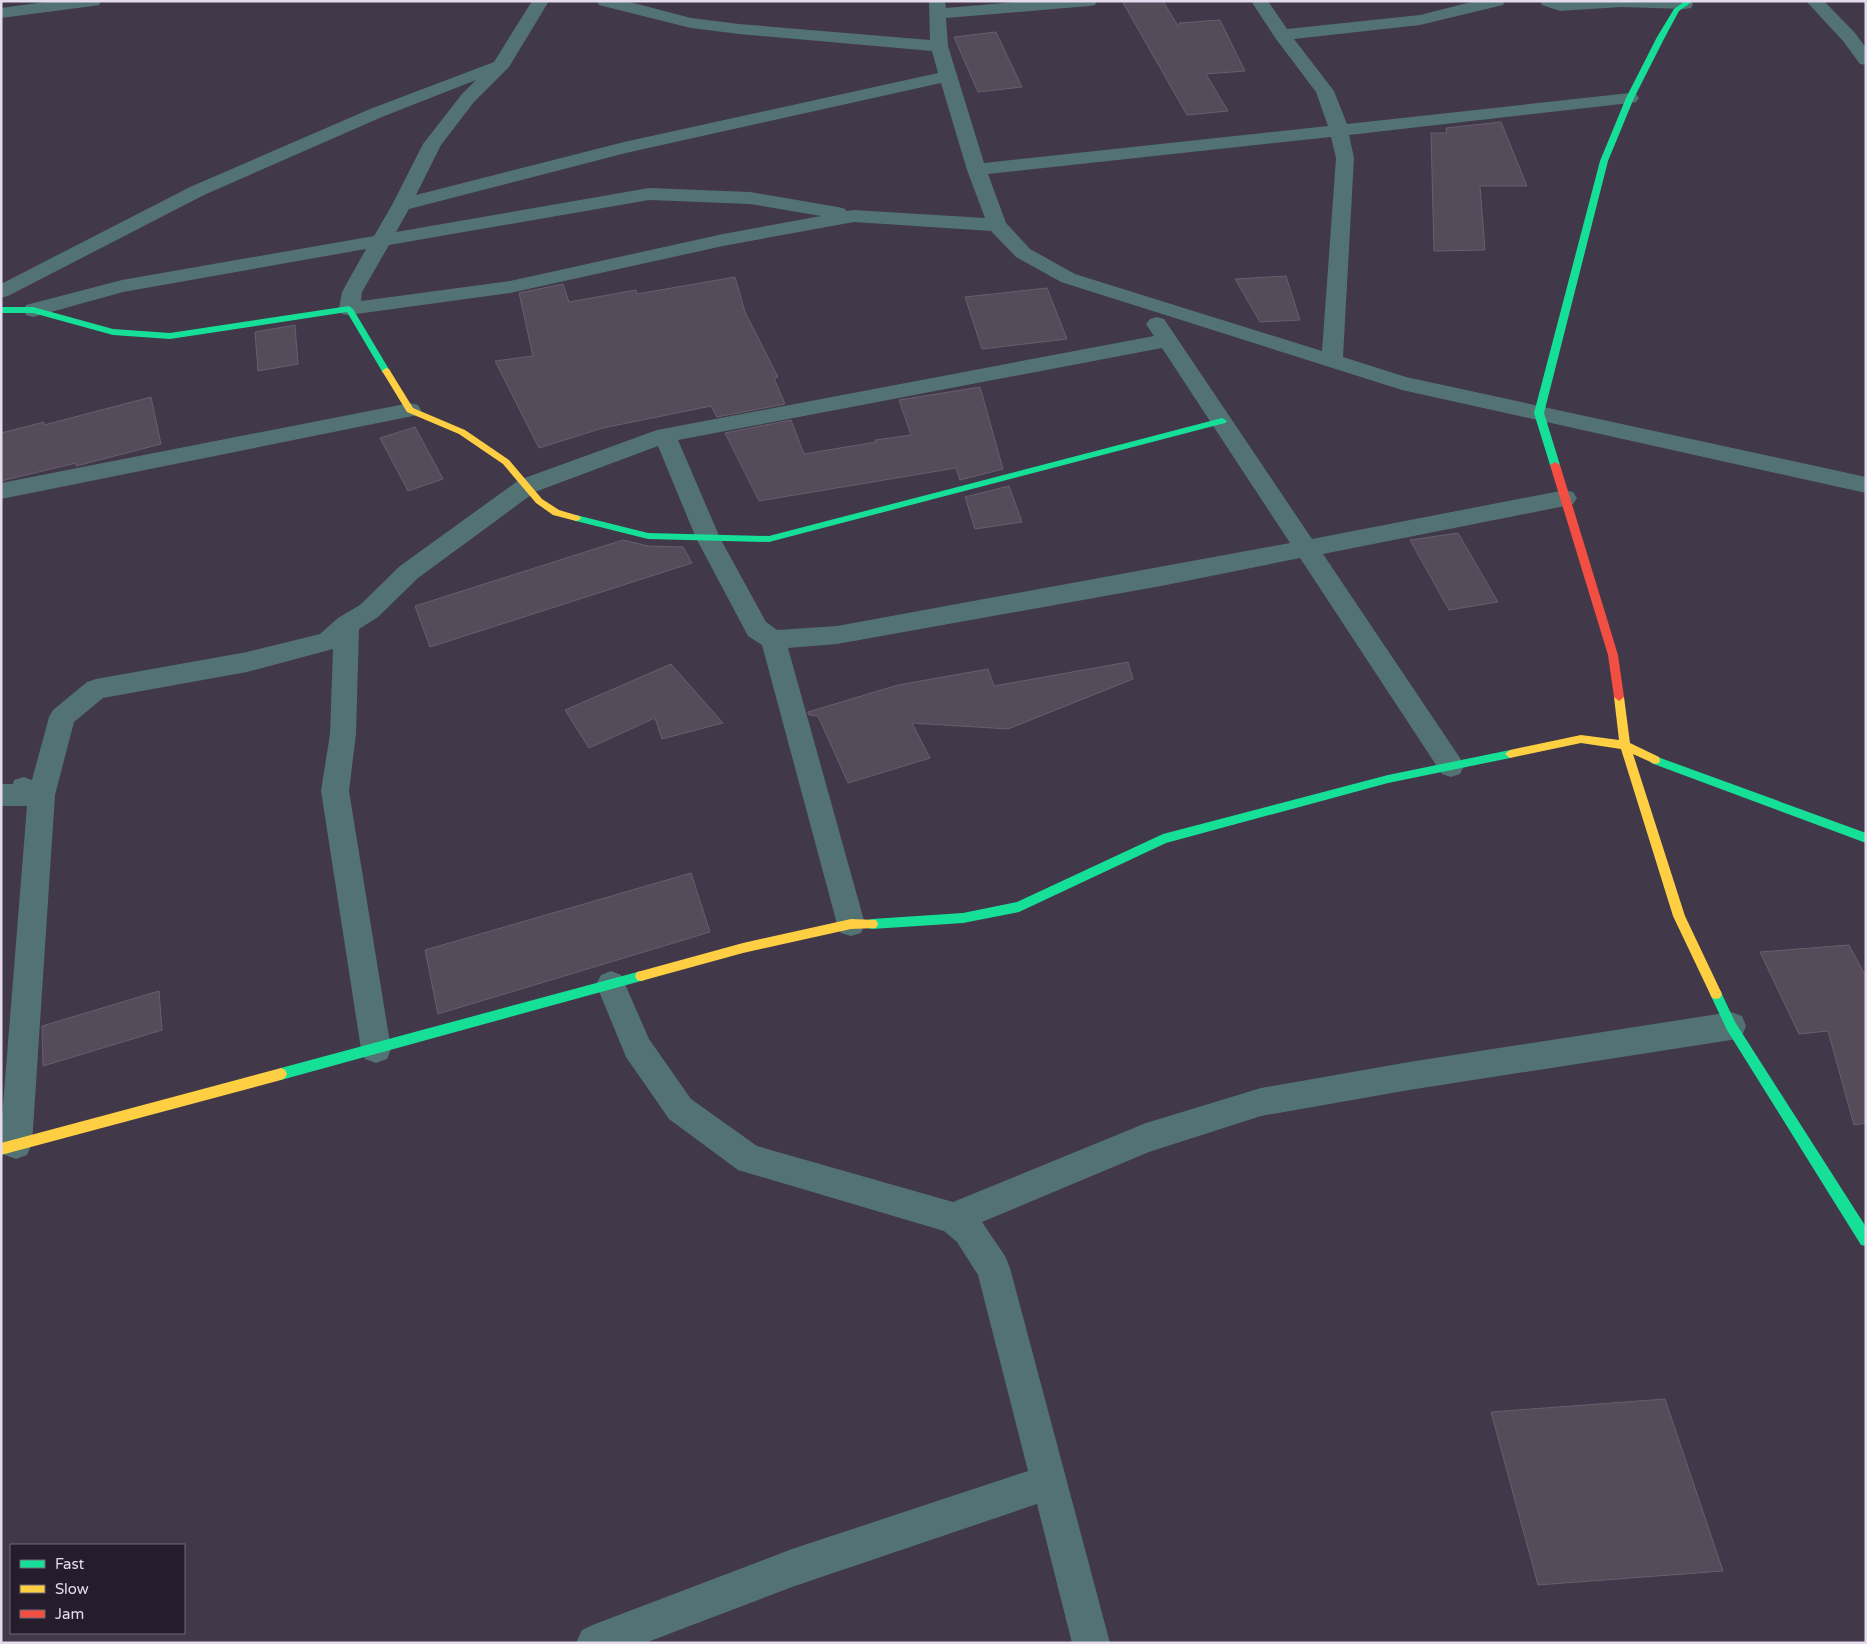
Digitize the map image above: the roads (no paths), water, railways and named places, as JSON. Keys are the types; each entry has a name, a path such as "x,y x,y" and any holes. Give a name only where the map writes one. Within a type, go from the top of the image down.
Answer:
{"street":[{"path":"1,13 93,1"},
{"path":"410,410 349,309 352,292 402,205 432,144 468,98 503,63 541,1"},
{"path":"605,1 691,23 939,46"},
{"path":"1089,1 937,8 939,46 977,170 997,225 1022,253 1068,278 1402,384 1866,485"},
{"path":"1259,1 1282,35 1325,91 1339,130 1345,158 1332,361"},
{"path":"1282,35 1420,20 1497,1"},
{"path":"1548,1 1560,6 1621,2 1687,3"},
{"path":"1814,1 1849,37 1866,60"},
{"path":"1687,3 1676,10 1630,98 1604,161 1539,413 1613,655 1625,745 1679,916 1731,1026 1866,1240"},
{"path":"1,292 197,190 376,113 503,63"},
{"path":"402,205 624,148 948,76"},
{"path":"977,170 1630,98"},
{"path":"1,310 33,310 122,286 649,194 750,198 854,216 997,225"},
{"path":"33,310 113,332 170,336 510,287 723,240 854,216"},
{"path":"1143,302 1451,766"},
{"path":"1168,340 665,435 527,486 409,572 369,611 347,625 328,641 247,662 96,689 62,717 41,795 8,1146 376,1049 743,948 851,924 901,923 964,918 1019,907 1163,839 1388,779 1581,739 1625,745 1659,762 1866,838"},
{"path":"1,491 410,410 462,432 506,462 539,500 556,513 648,536 769,539 1222,421"},
{"path":"665,435 708,538 756,629 773,640 837,635 1161,578 1565,498"},
{"path":"347,625 343,734 335,791 376,1049"},
{"path":"773,640 851,924"},
{"path":"1,779 41,795"},
{"path":"1,795 41,795"},
{"path":"612,984 636,1047 680,1109 748,1159 953,1218 969,1231 993,1268 1091,1643"},
{"path":"953,1218 1146,1138 1261,1102 1409,1076 1731,1026"},
{"path":"595,1643 792,1568 1049,1482"}]}
